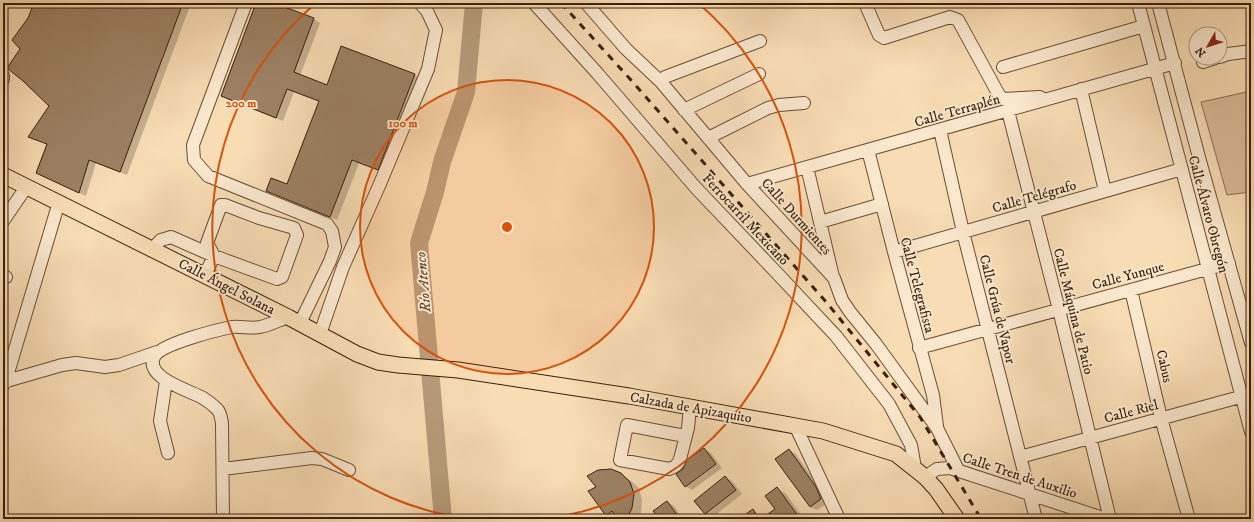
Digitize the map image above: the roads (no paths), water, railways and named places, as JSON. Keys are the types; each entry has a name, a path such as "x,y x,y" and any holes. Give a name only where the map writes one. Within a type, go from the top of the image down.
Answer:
{"main road":[{"name":"Calle Ángel Solana","path":"3,175 294,320 357,354 378,362 458,370"},
{"name":"Calzada de Apizaquito","path":"458,370 795,425 822,431 886,450 896,454 920,472 940,494 957,519"}],"street":[{"path":"4,382 62,365 76,364 105,367 119,365 158,352 177,343 234,327 259,328 294,320 330,261 335,247 332,232 327,224 208,176 194,160 193,145 246,3"},
{"path":"320,334 343,267 428,69 434,46 436,30 427,11 420,3"},
{"name":"Ferrocarril Mexicano","path":"534,3 598,74 696,188 836,336 889,404 911,445 920,472"},
{"name":"Calle Durmientes","path":"586,3 626,49 661,82 748,184 834,278 842,300 937,428 958,470"},
{"path":"865,3 879,34 884,38 950,17 958,20 999,95 1003,99 1061,96"},
{"name":"Calle Álvaro Obregón","path":"1138,3 1208,269 1246,395 1251,432"},
{"name":"Calle Álvaro Obregón","path":"1158,3 1251,343"},
{"path":"1003,67 1144,26"},
{"path":"661,82 665,77 760,40"},
{"path":"1228,54 1251,51"},
{"name":"Calle Terraplén","path":"748,184 1175,63"},
{"path":"684,110 759,74"},
{"path":"1081,90 1105,191"},
{"path":"708,138 768,108 779,105 804,103"},
{"name":"Calle Máquina de Patio","path":"1008,111 1059,310 1110,519"},
{"name":"Calle Grúa de Vapor","path":"940,130 963,232 1036,519"},
{"name":"Calle Telegrafista","path":"868,150 919,348 933,395 937,428"},
{"path":"807,167 834,278"},
{"name":"Calle Telégrafo","path":"894,252 1182,170"},
{"path":"3,222 27,186"},
{"path":"4,382 59,202"},
{"path":"820,222 882,204"},
{"path":"152,249 162,240 171,237 214,256 277,279 282,277 297,235 296,231 294,228 260,218 225,205 221,206 207,243 214,256"},
{"path":"205,275 214,256"},
{"name":"Calle Yunque","path":"919,348 1229,263"},
{"name":"Cabus","path":"1131,290 1161,418 1189,519"},
{"path":"158,352 152,364 155,370 166,381 202,398 219,411 222,424 224,519"},
{"path":"166,381 160,421 168,453"},
{"name":"Calle Riel","path":"1020,457 1246,395"},
{"path":"685,436 627,425 620,460 669,468 678,464 688,428 690,407"},
{"path":"795,425 838,519"},
{"path":"223,469 312,458 322,459 349,470"},
{"name":"Calle Tren de Auxilio","path":"920,472 950,468 958,470 1106,519"}],"waterway":[{"name":"Río Atenco","path":"443,519 419,243 435,192 442,162 466,92 474,3"}],"railway":[{"path":"561,3 630,79 827,303 920,417 981,519"}]}
